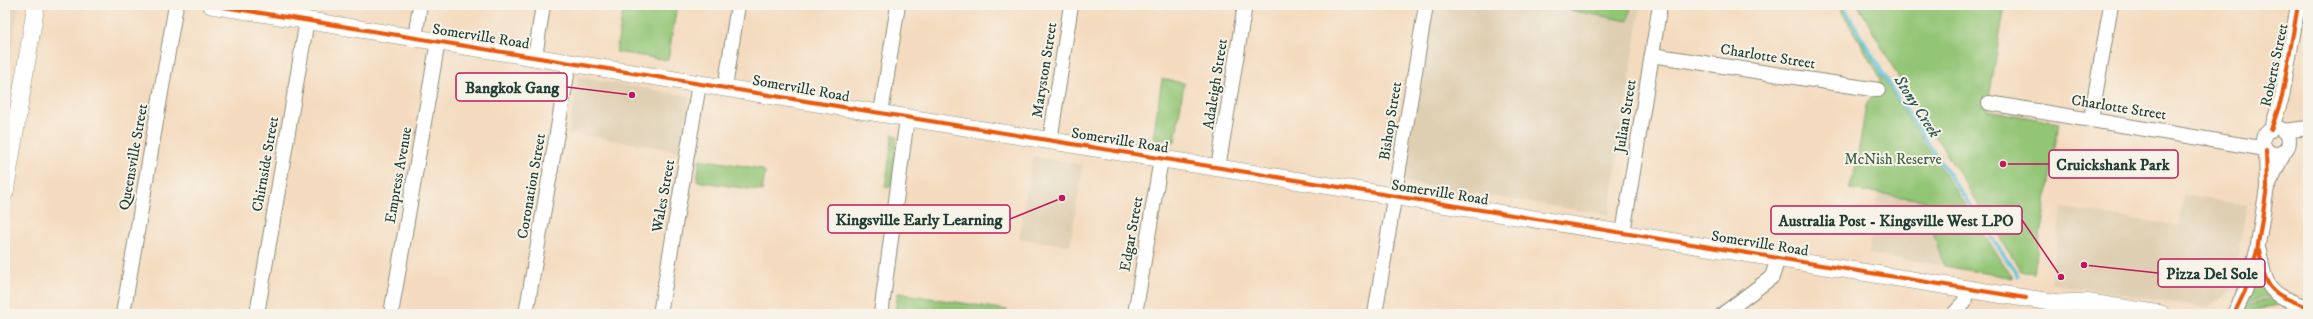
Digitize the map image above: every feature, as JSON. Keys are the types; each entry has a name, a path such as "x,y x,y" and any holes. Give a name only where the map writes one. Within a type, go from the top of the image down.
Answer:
{"highway":[{"path":"2295,314 2308,308"}],"main road":[{"path":"5,192 8,159 36,5"},
{"name":"Somerville Road","path":"214,5 1967,289 2058,303 2084,302 2161,314"},
{"name":"Somerville Road","path":"2058,303 2088,314"}],"street":[{"name":"Queensville Street","path":"124,314 176,5"},
{"path":"415,38 420,5"},
{"path":"535,57 543,5"},
{"path":"726,88 738,5"},
{"path":"881,113 898,5"},
{"name":"Maryston Street","path":"1050,141 1071,5"},
{"name":"Adaleigh Street","path":"1218,168 1244,5"},
{"name":"Bishop Street","path":"1375,314 1426,5"},
{"name":"Julian Street","path":"1623,233 1660,5"},
{"path":"2091,119 2110,5"},
{"name":"Roberts Street","path":"2234,314 2248,283 2258,244 2267,187 2272,138 2282,97 2298,5"},
{"name":"Chirnside Street","path":"257,314 307,20"},
{"name":"Empress Avenue","path":"391,314 438,41"},
{"name":"Charlotte Street","path":"1652,55 1878,90"},
{"name":"Coronation Street","path":"526,314 569,63"},
{"name":"Wales Street","path":"660,314 699,84"},
{"name":"Charlotte Street","path":"1989,103 2242,144 2272,138"},
{"path":"881,314 907,118"},
{"path":"2272,138 2308,130"},
{"path":"2272,138 2278,154 2308,130"},
{"path":"2272,138 2288,138 2286,148"},
{"name":"Roberts Street","path":"2267,187 2286,148"},
{"name":"Edgar Street","path":"1135,314 1161,159"},
{"name":"Roberts Street","path":"2258,244 2267,284 2278,295 2308,308"},
{"path":"1723,314 1772,277 1778,258"},
{"path":"1954,314 1964,303 1967,289"}],"shaded area":[{"path":"5,5 19,5 9,65 5,64"},
{"path":"1430,5 1641,5 1609,215 1403,182"},
{"path":"578,77 690,96 681,151 569,133"},
{"path":"1033,156 1083,165 1070,246 1019,238"},
{"path":"1878,193 1923,200 1944,266 1868,254"},
{"path":"2184,195 2247,205 2231,291 2207,308 2050,283 2062,208 2179,226"}],"green space":[{"path":"624,5 677,5 668,60 616,52"},
{"path":"1571,5 1631,5 1628,21 1570,10"},
{"name":"McNish Reserve","path":"1838,5 1841,5 1895,98 2013,278 1944,266 1923,200 1849,189 1856,166 1866,106 1881,79"},
{"path":"1858,5 2005,5 1987,110 2059,123 2034,273 2021,271 1904,87"},
{"path":"1162,79 1184,83 1175,142 1153,138"},
{"path":"893,133 897,137 891,186 887,188 885,187"},
{"path":"700,159 762,169 765,173 762,191 697,181"},
{"path":"2258,275 2270,296 2245,304 2254,277"},
{"path":"898,293 1007,310 1006,314 917,314 895,310"},
{"path":"2273,298 2282,304 2242,313 2243,307"}],"waterway":[{"name":"Stony Creek","path":"1843,5 1898,99 2018,276"}],"cycle path":[{"path":"211,5 2026,298"},
{"path":"2271,130 2282,97 2298,5"},
{"path":"2234,314 2245,291 2257,251 2267,187 2266,150"},
{"path":"2259,250 2264,274 2267,282 2272,288 2285,298 2308,307"}],"place":[{"name":"Bangkok Gang","path":"632,95"},
{"name":"Cruickshank Park","path":"2003,164"},
{"name":"Kingsville Early Learning","path":"1062,198"},
{"name":"Pizza Del Sole","path":"2084,265"},
{"name":"Australia Post - Kingsville West LPO","path":"2061,277"}]}
